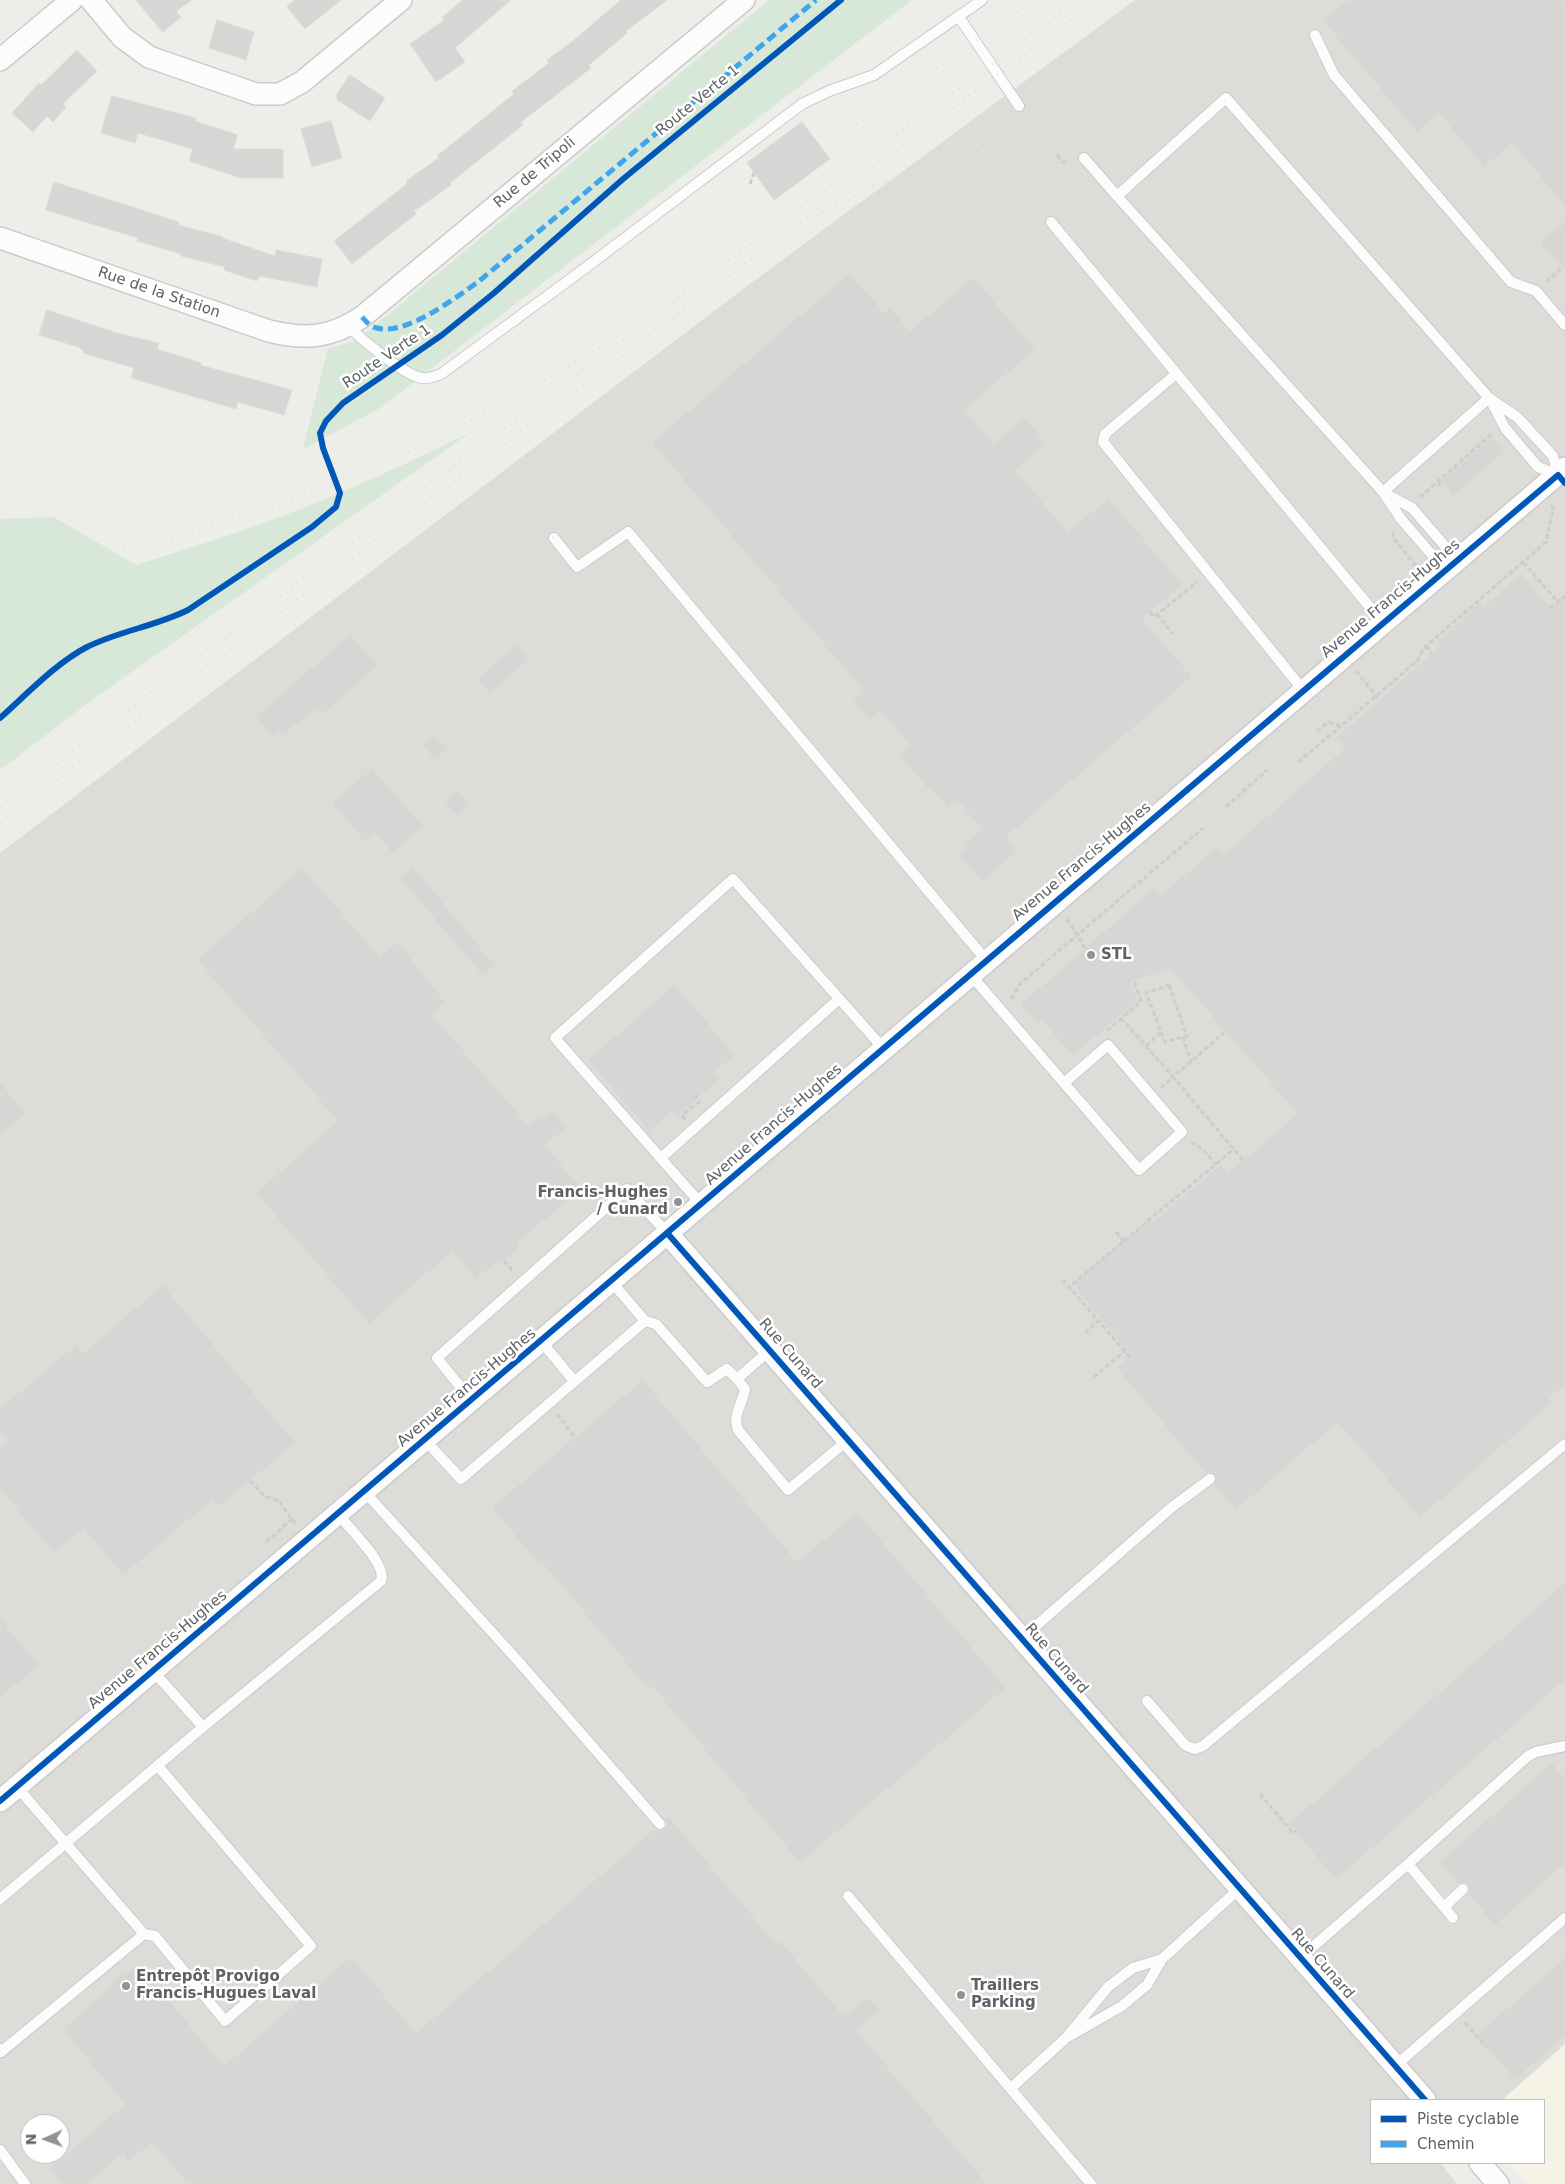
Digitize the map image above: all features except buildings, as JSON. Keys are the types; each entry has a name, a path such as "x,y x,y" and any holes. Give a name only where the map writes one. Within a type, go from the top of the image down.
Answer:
{"street":[{"path":"0,60 72,0"},
{"path":"91,0 122,37 149,57 256,94 280,94 302,82 401,0"},
{"name":"Rue de Tripoli","path":"320,336 332,334 349,326 744,0"},
{"name":"Rue de la Station","path":"0,238 269,331 293,336 320,336"},
{"name":"Avenue Francis-Hughes","path":"0,1800 668,1234 1303,690 1451,565 1563,475"},
{"name":"Rue Cunard","path":"668,1234 1424,2099"},
{"path":"1481,2164 1498,2184"}],"lane":[{"path":"349,326 366,342 414,376 422,378 438,375 449,370 802,104 830,90 874,76 982,0"},
{"path":"959,16 1019,106"},
{"path":"1315,35 1334,75 1511,282 1536,291 1565,325"},
{"path":"1117,196 1226,98 1489,398 1505,428 1538,467 1563,475"},
{"path":"1084,158 1383,492 1401,519 1451,565"},
{"path":"1051,222 1383,623"},
{"path":"1176,374 1105,434 1103,442 1303,690"},
{"path":"1489,398 1517,417 1552,456 1563,475"},
{"path":"1383,492 1489,398"},
{"path":"1383,492 1412,508 1451,565"},
{"path":"554,538 577,567 628,532 986,960"},
{"path":"701,1204 554,1038 733,879 883,1048"},
{"path":"970,974 1139,1170 1182,1132 1108,1046 1064,1083"},
{"path":"661,1158 839,999"},
{"path":"471,1400 437,1358 628,1189 668,1234"},
{"path":"611,1282 644,1321 656,1324 707,1382 727,1369 737,1379 745,1389 735,1424 788,1490 848,1440"},
{"path":"425,1440 460,1479 644,1321"},
{"path":"541,1341 574,1381"},
{"path":"737,1379 770,1350"},
{"path":"1147,1701 1185,1745 1194,1749 1203,1746 1565,1444"},
{"path":"1021,1638 1172,1507 1210,1478"},
{"path":"364,1491 660,1824"},
{"path":"0,1899 203,1727 381,1581 383,1576 376,1561 338,1514"},
{"path":"153,1671 203,1727"},
{"path":"1300,1958 1528,1756 1565,1746"},
{"path":"17,1787 144,1934 155,1936 225,2021 311,1946 158,1766"},
{"path":"1408,1864 1453,1918"},
{"path":"1066,2038 1122,2006 1147,1985 1162,1959 1240,1888"},
{"path":"1444,1907 1463,1889"},
{"path":"848,1896 1091,2184"},
{"path":"1395,2066 1565,1918"},
{"path":"0,2049 2,2052 144,1934"},
{"path":"1011,2088 1066,2038 1108,1987 1133,1968 1162,1959"},
{"path":"0,2150 24,2184"}],"path":[{"path":"750,184 754,173"},
{"path":"1546,282 1562,268"},
{"path":"1416,501 1496,430"},
{"path":"1438,482 1443,488"},
{"path":"1298,762 1417,661 1426,646 1546,542 1553,509 1551,504"},
{"path":"1523,562 1558,602"},
{"path":"1150,612 1154,617 1199,580"},
{"path":"1550,608 1565,596"},
{"path":"1158,614 1173,634"},
{"path":"1426,646 1432,653"},
{"path":"1354,669 1379,699"},
{"path":"1317,731 1328,722 1340,726"},
{"path":"1226,807 1267,770"},
{"path":"1017,1006 1011,999 1021,983 1203,828"},
{"path":"1065,915 1085,948"},
{"path":"1134,981 1141,1001"},
{"path":"1169,985 1187,1036 1165,1042 1161,1032 1146,993 1169,985"},
{"path":"1100,1036 1147,997"},
{"path":"1121,1018 1243,1160"},
{"path":"1146,1046 1161,1032"},
{"path":"1173,1077 1224,1033"},
{"path":"1183,1037 1191,1062"},
{"path":"694,1095 703,1106"},
{"path":"1189,1141 1202,1149 1216,1164"},
{"path":"1069,1287 1234,1149"},
{"path":"1116,1232 1124,1241"},
{"path":"1062,1279 1130,1356"},
{"path":"1085,1333 1098,1321"},
{"path":"1094,1377 1125,1351"},
{"path":"556,1412 575,1437"},
{"path":"250,1481 264,1496 280,1501 298,1526"},
{"path":"266,1542 292,1519"},
{"path":"1260,1794 1293,1833 1296,1831"},
{"path":"1476,2036 1486,2047"}],"shaded area":[{"path":"1135,0 1565,0 1565,2044 1503,2099 1370,2099 1370,2164 1441,2164 1457,2184 0,2184 0,853 747,286"},
{"path":"1565,2044 1565,2184 1527,2184 1509,2164 1545,2164 1545,2099 1503,2099"}],"green space":[{"path":"769,0 912,0 380,408 303,449 328,348 356,341"},
{"path":"471,432 92,700 0,770 0,519 54,517 136,565 238,532 298,510 385,473"}],"railway":[{"path":"991,7 1002,0"},
{"path":"822,149 1033,0"},
{"path":"0,806 1077,0"},
{"path":"0,822 1097,0"},
{"path":"1160,17 1183,0"},
{"path":"817,216 878,184 950,157 994,136 1041,106 1121,49 1200,0"},
{"path":"858,283 895,247 933,198 957,171 994,141"},
{"path":"0,572 79,560 160,541 242,517 322,488 401,455 477,418 550,378 618,335"},
{"path":"510,574 658,450"}],"marked path":[{"path":"362,317 375,327 389,329 416,321 457,297 478,282 816,0"}],"cycle path":[{"name":"Route Verte 1","path":"0,718 42,680 75,654 99,641 176,616 188,610 312,527 336,507 340,493 323,448 320,433 326,421 343,403 442,335 494,293 623,179 841,0"},
{"path":"0,1801 1558,475 1565,483"},
{"path":"668,1234 1424,2099"}],"place":[{"name":"STL","path":"1091,955"},
{"name":"Francis-Hughes / Cunard","path":"678,1202"},
{"name":"Entrepôt Provigo Francis-Hugues Laval","path":"126,1986"},
{"name":"Traillers Parking","path":"961,1995"}]}
